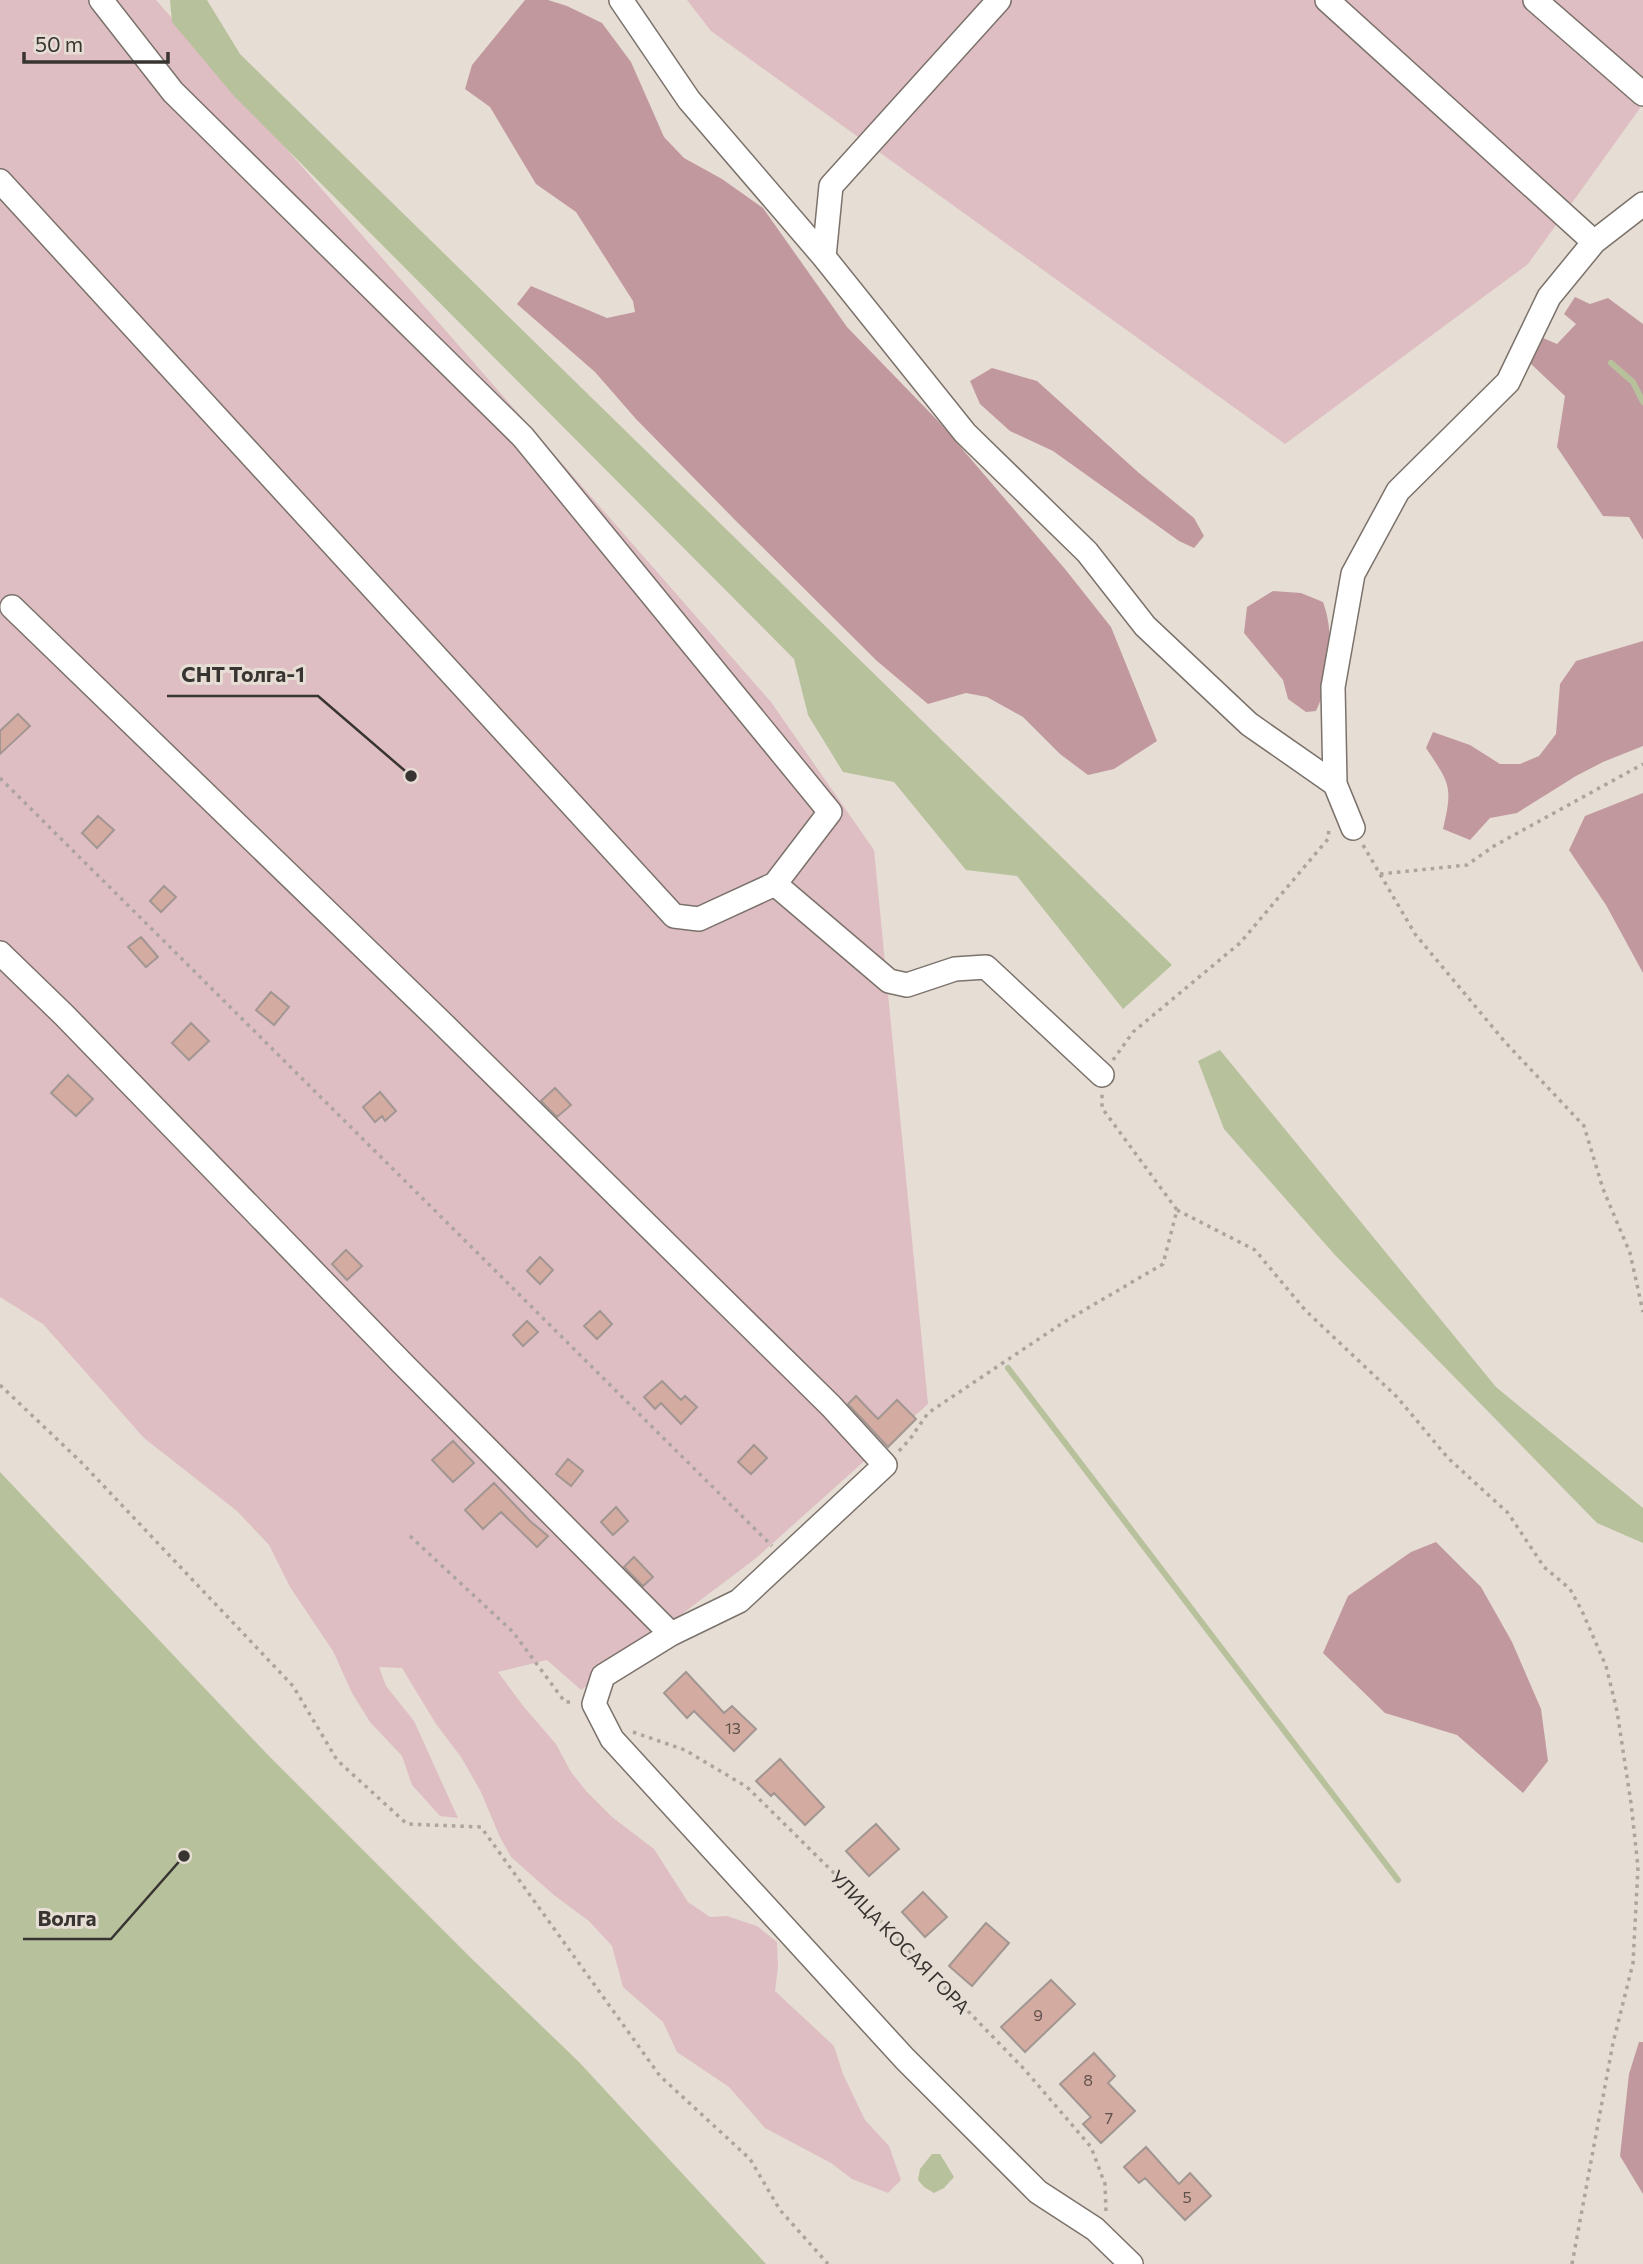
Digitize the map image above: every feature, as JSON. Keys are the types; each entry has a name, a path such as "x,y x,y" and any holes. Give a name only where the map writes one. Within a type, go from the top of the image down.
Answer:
{"street":[{"path":"0,181 674,916 699,919 775,884 830,812 523,437 173,92 101,0"},
{"path":"621,0 689,100 824,257 965,433 1087,552 1145,626 1250,724 1335,784"},
{"path":"824,257 831,186 999,0"},
{"path":"1327,0 1594,242"},
{"path":"1535,0 1643,94"},
{"path":"1353,828 1335,784 1333,687 1353,574 1398,491 1508,382 1549,297 1594,242 1643,204"},
{"path":"12,607 439,1020 811,1387 885,1465 783,1557 739,1601 671,1634 603,1676 598,1714 612,1739 905,2059 1038,2192 1095,2229 1131,2264"},
{"path":"775,884 889,981 907,985 955,969 986,967 1102,1075"},
{"path":"0,953 671,1634"}],"path":[{"path":"1380,874 1467,865 1494,846 1643,764"},
{"path":"0,778 783,1557"},
{"path":"1330,825 1328,839 1240,943 1133,1032 1102,1075 1102,1108 1177,1210 1255,1250 1305,1310 1397,1397 1448,1458 1508,1513 1544,1567 1570,1589 1605,1666 1617,1711 1631,1803 1637,1867 1633,1963 1613,2043 1572,2264"},
{"path":"1353,828 1415,934 1505,1042 1584,1126 1604,1189 1630,1252 1643,1312"},
{"path":"885,1465 911,1439 928,1413 1064,1322 1163,1264 1177,1210"},
{"path":"0,1385 81,1462 293,1686 337,1760 407,1824 481,1827 660,2076 750,2160 780,2210 828,2264"},
{"name":"УЛИЦА КОСАЯ ГОРА","path":"410,1536 513,1632 565,1702 685,1750 747,1787 839,1878 1025,2070 1091,2147 1105,2184 1108,2242"}],"shaded area":[{"path":"0,0 156,0 771,702 874,850 928,1404 755,1559 581,1690 547,1660 498,1672 556,1744 571,1772 587,1792 612,1817 654,1849 688,1902 710,1917 727,1916 757,1926 777,1942 775,1991 834,2046 843,2074 865,2120 889,2146 901,2180 888,2193 852,2179 831,2163 765,2128 729,2087 677,2052 663,2022 623,1987 612,1946 589,1921 555,1896 511,1857 481,1792 461,1757 436,1724 402,1668 379,1667 386,1686 414,1721 458,1818 440,1816 412,1785 402,1756 370,1722 352,1693 333,1651 290,1587 269,1545 237,1511 144,1438 43,1324 0,1297"},
{"path":"170,0 207,0 240,54 1172,965 1123,1009 1017,876 966,870 894,782 843,772 808,715 794,659 234,96 172,22"},
{"path":"525,0 548,0 602,23 631,62 664,137 684,158 722,179 763,208 847,327 940,423 1111,627 1157,741 1114,769 1088,775 1060,754 1023,717 987,697 966,693 928,704 877,661 736,521 636,419 595,372 517,304 531,286 607,318 635,312 633,301 576,212 536,184 490,107 465,89 472,65"},
{"path":"687,0 1643,0 1643,104 1528,264 1285,444 711,31"},
{"path":"1575,297 1590,304 1608,298 1643,324 1643,540 1629,517 1603,516 1557,447 1565,396 1530,363 1543,338 1557,344 1576,324 1564,314"},
{"path":"992,368 1037,381 1139,473 1194,518 1204,536 1194,548 1179,541 1053,451 1010,431 980,404 970,381"},
{"path":"1273,591 1301,593 1323,602 1329,628 1330,657 1325,685 1316,711 1306,712 1288,699 1283,680 1244,633 1247,607"},
{"path":"1643,641 1643,746 1576,776 1517,813 1490,818 1470,840 1443,829 1448,803 1447,786 1445,778 1426,748 1433,732 1470,745 1500,764 1520,764 1539,756 1556,734 1560,684 1576,661"},
{"path":"1643,793 1643,973 1606,905 1569,850 1585,816"},
{"path":"1220,1050 1496,1387 1643,1508 1643,1543 1597,1523 1335,1255 1224,1129 1198,1061"},
{"path":"0,1472 266,1753 579,2062 766,2264 0,2264"},
{"path":"1436,1542 1481,1587 1512,1642 1541,1709 1548,1761 1523,1793 1457,1735 1385,1713 1323,1653 1348,1596 1411,1552"},
{"path":"1639,2042 1643,2042 1643,2194 1620,2156 1629,2074"},
{"path":"932,2154 940,2154 954,2177 944,2188 934,2193 918,2180 920,2169"}],"building":[{"path":"18,714 30,726 0,754 0,731"},
{"path":"98,816 114,830 97,848 82,833"},
{"path":"164,886 176,897 161,912 150,901"},
{"path":"141,937 158,957 146,967 128,947"},
{"path":"271,992 289,1007 274,1025 256,1010"},
{"path":"191,1023 209,1041 189,1060 172,1043"},
{"path":"68,1075 93,1099 76,1116 51,1093"},
{"path":"555,1088 571,1105 557,1117 541,1101"},
{"path":"380,1092 396,1111 385,1121 382,1116 375,1122 363,1107"},
{"path":"346,1250 362,1266 347,1280 332,1264"},
{"path":"540,1257 553,1270 540,1284 527,1271"},
{"path":"600,1311 612,1324 597,1339 584,1326"},
{"path":"527,1321 538,1332 523,1346 513,1335"},
{"path":"662,1381 681,1400 685,1396 697,1407 681,1424 661,1403 655,1409 644,1397"},
{"path":"856,1396 878,1419 897,1400 916,1419 888,1447 848,1404"},
{"path":"453,1441 474,1463 453,1482 432,1460"},
{"path":"754,1445 767,1458 751,1474 738,1462"},
{"path":"568,1459 583,1471 571,1486 556,1474"},
{"path":"494,1483 548,1536 537,1547 501,1512 483,1529 465,1510"},
{"path":"616,1507 628,1521 613,1535 601,1522"},
{"path":"634,1557 653,1577 643,1586 624,1567"},
{"path":"686,1672 724,1713 732,1706 756,1729 734,1751 694,1711 687,1718 664,1693"},
{"path":"780,1759 824,1807 805,1825 774,1793 771,1796 756,1781"},
{"path":"876,1824 899,1849 869,1876 846,1851"},
{"path":"923,1892 947,1917 925,1937 902,1912"},
{"path":"986,1923 1009,1943 972,1986 949,1966"},
{"path":"1051,1980 1075,2004 1025,2052 1001,2027"},
{"path":"1094,2053 1115,2076 1108,2083 1135,2111 1101,2143 1083,2124 1091,2117 1060,2084"},
{"path":"1146,2147 1179,2184 1190,2173 1211,2196 1185,2220 1145,2178 1139,2183 1124,2167"}],"waterway":[{"path":"1611,363 1633,382 1643,402"},
{"path":"1008,1368 1398,1880"}],"place":[{"name":"СНТ Толга-1","path":"411,776"},
{"name":"Волга","path":"184,1856"}]}
